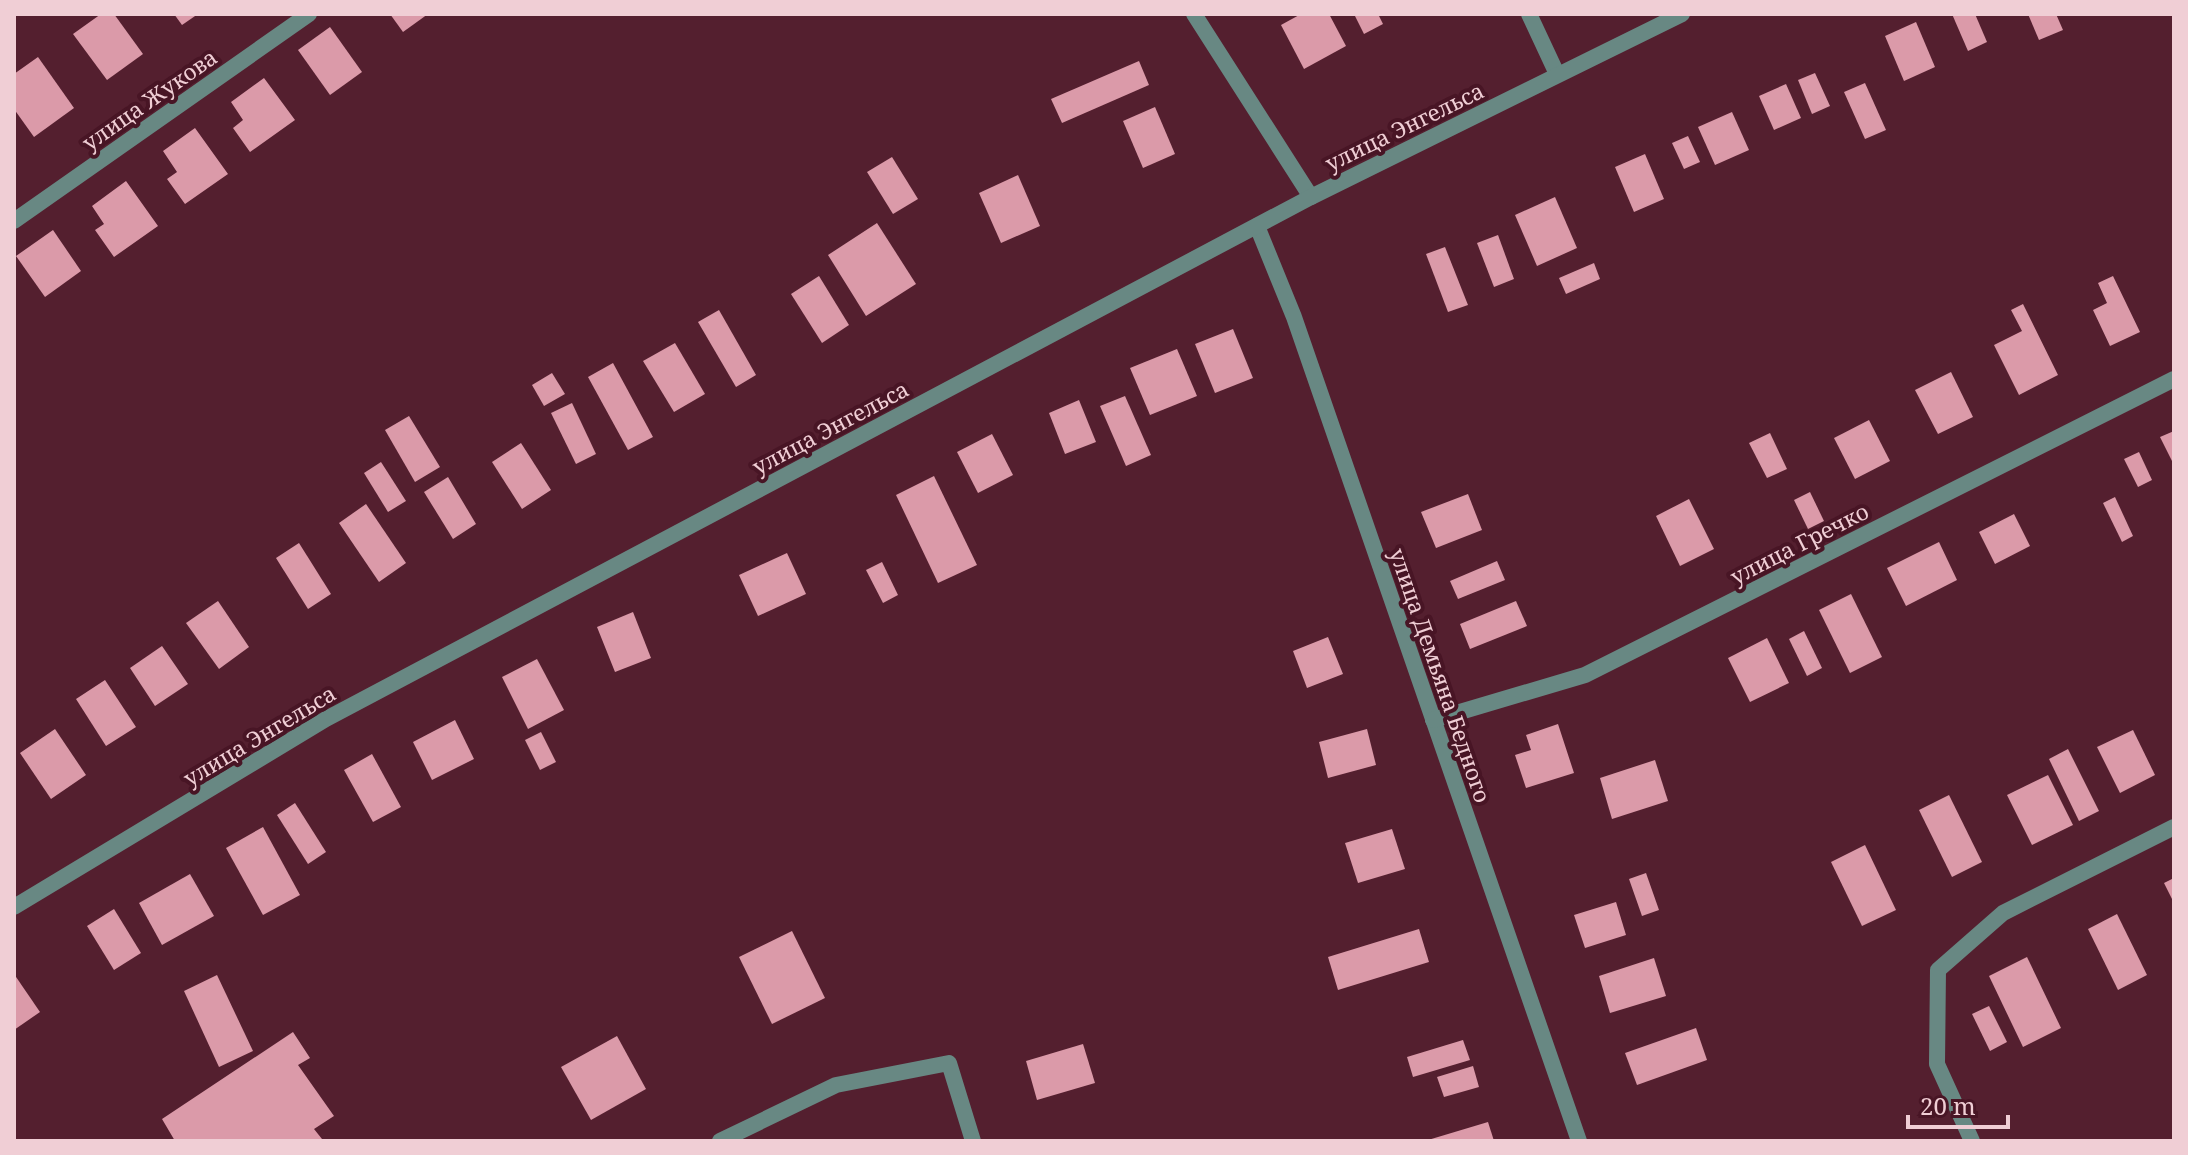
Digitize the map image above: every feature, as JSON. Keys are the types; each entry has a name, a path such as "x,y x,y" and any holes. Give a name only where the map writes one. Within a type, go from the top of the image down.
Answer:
{"street":[{"name":"улица Жукова","path":"14,221 309,14"},
{"path":"1194,14 1311,197"},
{"path":"1529,14 1557,74"},
{"name":"улица Энгельса","path":"14,907 326,719 1311,197 1682,14"},
{"name":"улица Демьяна Бедного","path":"1257,226 1294,317 1579,1141"},
{"name":"улица Гречко","path":"1433,720 1585,675 2174,379"},
{"path":"1972,1141 1937,1064 1938,970 2003,913 2174,827"},
{"path":"720,1141 836,1085 949,1063 973,1141"}],"building":[{"path":"101,14 114,14 143,54 107,80 73,34"},
{"path":"174,14 198,14 182,25"},
{"path":"390,14 428,14 403,32"},
{"path":"1301,14 1329,14 1346,46 1304,69 1281,25"},
{"path":"1354,14 1378,14 1383,24 1364,34"},
{"path":"1952,14 1975,14 1987,42 1968,51"},
{"path":"2028,14 2056,14 2063,30 2039,40"},
{"path":"1916,22 1935,67 1904,81 1885,36"},
{"path":"330,27 362,72 330,95 298,50"},
{"path":"38,57 74,108 34,137 14,109 14,74"},
{"path":"1139,61 1149,85 1062,123 1051,99"},
{"path":"1815,73 1830,106 1812,114 1798,80"},
{"path":"264,78 295,120 250,152 233,128 243,120 231,102"},
{"path":"1865,83 1886,130 1865,139 1844,92"},
{"path":"1786,84 1801,118 1774,130 1759,96"},
{"path":"1155,107 1175,154 1143,168 1123,121"},
{"path":"1732,112 1749,150 1715,165 1698,127"},
{"path":"195,128 228,174 185,204 167,179 177,172 163,151"},
{"path":"1688,136 1700,162 1684,169 1672,143"},
{"path":"1645,154 1664,199 1634,212 1615,167"},
{"path":"892,157 918,199 893,214 867,172"},
{"path":"1018,175 1040,226 1001,243 979,193"},
{"path":"126,181 158,226 114,257 95,230 104,224 92,206"},
{"path":"1555,197 1577,248 1537,266 1515,215"},
{"path":"877,223 916,284 866,316 828,255"},
{"path":"53,230 81,271 45,297 16,256"},
{"path":"1498,235 1514,279 1494,287 1477,243"},
{"path":"1445,247 1468,305 1448,312 1426,254"},
{"path":"1594,263 1600,279 1566,294 1559,278"},
{"path":"819,276 849,325 822,343 791,294"},
{"path":"2113,276 2140,332 2110,346 2093,310 2107,303 2098,283"},
{"path":"2023,304 2058,375 2019,395 1994,345 2022,331 2011,310"},
{"path":"719,310 756,375 736,387 698,322"},
{"path":"1233,329 1253,378 1215,393 1195,344"},
{"path":"675,343 705,394 674,412 643,361"},
{"path":"1177,349 1197,396 1150,415 1130,368"},
{"path":"613,363 653,437 628,450 588,377"},
{"path":"1951,372 1973,417 1938,434 1915,390"},
{"path":"552,373 565,394 544,406 532,385"},
{"path":"1125,396 1151,455 1126,466 1100,406"},
{"path":"1079,400 1096,442 1065,454 1049,413"},
{"path":"572,403 596,454 576,464 551,413"},
{"path":"409,416 440,467 415,482 385,430"},
{"path":"1869,420 1890,461 1855,479 1834,438"},
{"path":"2174,431 2174,465 2160,437"},
{"path":"1770,433 1787,469 1767,478 1749,443"},
{"path":"992,434 1013,475 978,493 957,452"},
{"path":"521,443 551,490 522,509 492,462"},
{"path":"2139,452 2152,480 2138,487 2124,459"},
{"path":"381,462 406,501 388,512 364,473"},
{"path":"934,476 977,565 938,583 896,495"},
{"path":"448,477 476,524 453,539 424,492"},
{"path":"1810,492 1824,521 1808,529 1794,500"},
{"path":"1468,494 1482,530 1436,548 1421,512"},
{"path":"2115,497 2133,536 2122,542 2103,503"},
{"path":"1689,499 1714,549 1680,566 1656,516"},
{"path":"366,504 406,563 379,582 339,523"},
{"path":"2014,514 2030,546 1995,564 1979,532"},
{"path":"1939,542 1957,580 1906,606 1887,568"},
{"path":"299,543 331,594 308,609 276,558"},
{"path":"787,553 806,594 758,616 739,575"},
{"path":"1497,561 1505,580 1458,599 1450,581"},
{"path":"882,562 898,595 883,603 866,570"},
{"path":"1851,594 1882,657 1850,673 1819,610"},
{"path":"218,601 249,647 219,669 186,623"},
{"path":"1516,601 1527,626 1470,649 1460,624"},
{"path":"633,612 651,658 615,672 597,627"},
{"path":"1804,631 1822,668 1807,676 1789,639"},
{"path":"1328,637 1343,674 1307,688 1293,651"},
{"path":"1767,638 1789,683 1750,702 1728,658"},
{"path":"162,646 188,684 155,706 130,668"},
{"path":"537,659 564,710 528,729 502,677"},
{"path":"105,680 136,727 106,746 76,699"},
{"path":"455,720 474,759 432,780 413,742"},
{"path":"1558,724 1574,773 1526,788 1515,755 1531,750 1526,735"},
{"path":"55,729 86,775 51,799 20,753"},
{"path":"1367,729 1376,765 1328,778 1319,742"},
{"path":"2133,730 2155,775 2120,793 2097,747"},
{"path":"541,732 556,762 540,770 525,740"},
{"path":"2068,749 2099,811 2079,821 2049,759"},
{"path":"372,754 401,807 373,822 344,770"},
{"path":"1655,760 1668,801 1612,819 1600,778"},
{"path":"2048,775 2073,825 2032,845 2007,795"},
{"path":"1949,795 1982,862 1952,877 1919,810"},
{"path":"295,803 326,852 308,864 277,815"},
{"path":"263,827 300,895 263,915 226,848"},
{"path":"1392,829 1405,869 1358,883 1345,843"},
{"path":"1865,845 1896,910 1862,926 1831,862"},
{"path":"1646,873 1659,910 1642,916 1629,879"},
{"path":"190,874 214,916 162,945 139,903"},
{"path":"2174,878 2174,903 2164,883"},
{"path":"1616,902 1626,935 1585,948 1574,915"},
{"path":"114,909 141,953 114,970 87,926"},
{"path":"2117,914 2147,975 2118,990 2088,929"},
{"path":"1419,929 1429,962 1338,990 1328,957"},
{"path":"792,931 825,998 772,1024 739,957"},
{"path":"2027,957 2061,1028 2023,1047 1989,976"},
{"path":"1654,958 1666,996 1610,1013 1599,976"},
{"path":"14,974 40,1012 14,1030"},
{"path":"217,975 253,1051 219,1067 184,991"},
{"path":"1989,1006 2007,1042 1990,1051 1972,1014"},
{"path":"1696,1028 1707,1060 1637,1085 1625,1053"},
{"path":"293,1032 310,1058 298,1065 334,1116 314,1129 322,1139 175,1141 162,1119"},
{"path":"617,1036 646,1089 591,1120 561,1067"},
{"path":"1463,1040 1470,1060 1413,1077 1407,1057"},
{"path":"1083,1044 1095,1083 1037,1100 1026,1061"},
{"path":"1473,1066 1479,1087 1444,1097 1437,1077"},
{"path":"1488,1122 1494,1141 1428,1141 1428,1140"}]}
